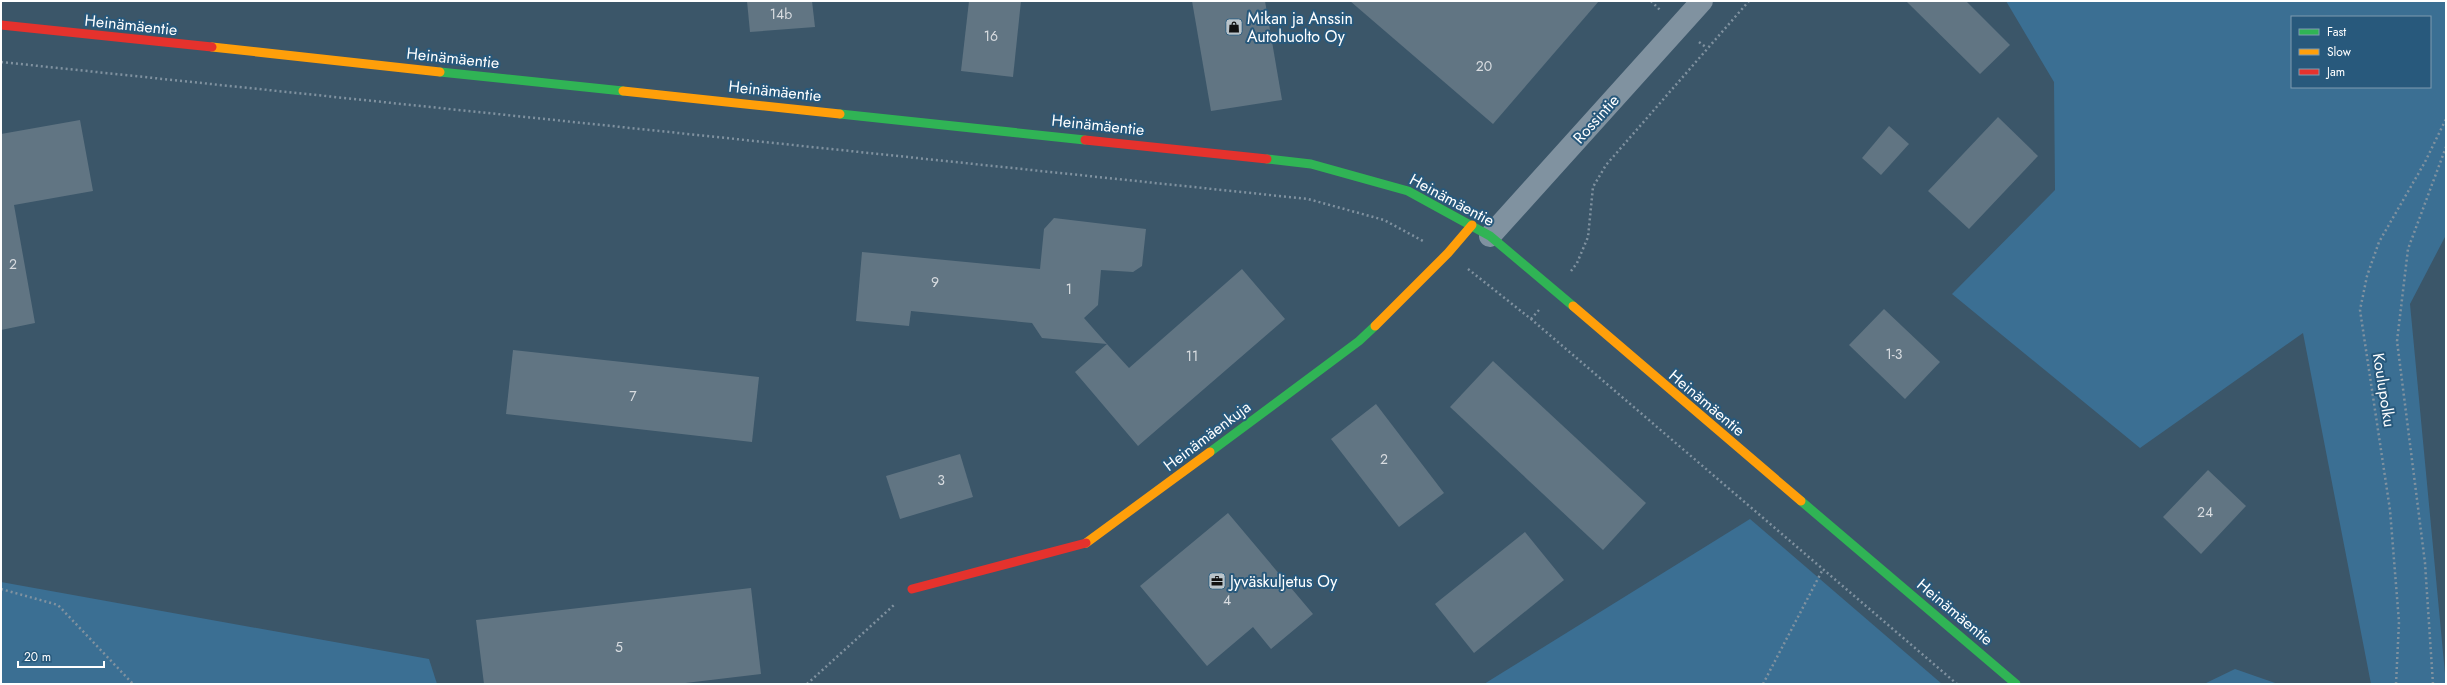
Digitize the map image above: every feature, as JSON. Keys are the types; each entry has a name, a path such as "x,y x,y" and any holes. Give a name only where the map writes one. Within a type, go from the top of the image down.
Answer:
{"street":[{"name":"Rossintie","path":"1481,230 1698,2"},
{"name":"Heinämäentie","path":"1,25 1311,164 1408,191 1481,230 2016,684"},
{"name":"Heinämäenkuja","path":"912,589 1087,543 1360,341 1448,253 1481,230"}],"path":[{"path":"1531,319 1555,292 1577,263 1588,237 1593,187 1606,165 1749,1"},
{"path":"1,62 1308,199 1384,220 1448,253 1531,319 1957,684"},
{"name":"Koulupolku","path":"2396,684 2398,622 2390,510 2360,310 2367,276 2378,242 2425,162 2446,119"},
{"path":"2433,684 2425,563 2397,342 2408,249 2446,147"},
{"path":"1763,684 1824,569"},
{"path":"1,589 58,605 133,684"},
{"path":"807,684 912,589"}],"shaded area":[{"path":"2006,1 2446,1 2446,235 2410,304 2446,684 2371,684 2303,333 2140,448 1952,294 2055,190 2054,82"},
{"path":"1750,519 1942,684 1484,684"},
{"path":"1,582 429,659 437,684 1,684"},
{"path":"2235,669 2278,684 2204,684"}],"building":[{"path":"747,1 812,1 815,27 750,32"},
{"path":"969,1 1021,1 1013,77 961,71"},
{"path":"1192,1 1265,1 1282,100 1211,111"},
{"path":"1350,1 1599,1 1493,124"},
{"path":"1906,1 1966,1 2010,45 1980,74"},
{"path":"1998,117 2038,156 1969,229 1928,191"},
{"path":"80,120 93,191 14,205 35,323 1,330 1,134"},
{"path":"1889,126 1909,144 1881,175 1862,158"},
{"path":"1054,218 1146,229 1142,266 1133,272 1101,270 1098,305 1084,318 1107,344 1042,338 1032,323 911,311 909,326 856,321 862,252 1040,269 1044,229"},
{"path":"1242,269 1285,319 1138,446 1075,372 1107,344 1129,368"},
{"path":"1884,309 1940,362 1905,399 1849,345"},
{"path":"513,350 759,377 752,442 506,414"},
{"path":"1493,361 1646,503 1603,550 1450,407"},
{"path":"1376,404 1444,493 1399,527 1331,439"},
{"path":"960,454 973,497 900,519 886,476"},
{"path":"2208,470 2246,506 2201,554 2163,517"},
{"path":"1228,513 1313,614 1271,649 1253,627 1207,666 1140,586"},
{"path":"1525,532 1564,580 1474,653 1435,604"},
{"path":"751,588 761,674 677,684 484,684 476,620"}],"traffic: fast":[{"path":"440,72 623,91"},
{"path":"840,114 1085,140"},
{"path":"1267,159 1311,164 1408,191 1490,236 1573,306"},
{"path":"1210,452 1359,341 1375,326"},
{"path":"1801,501 2016,684"}],"traffic: slow":[{"path":"212,47 440,72"},
{"path":"623,91 840,114"},
{"path":"1375,326 1448,253 1472,225"},
{"path":"1573,306 1801,501"},
{"path":"1086,543 1210,452"}],"traffic: jam":[{"path":"1,25 212,47"},
{"path":"1085,140 1267,159"},
{"path":"912,589 1086,543"}],"place":[{"name":"Mikan ja Anssin Autohuolto Oy","path":"1234,27"},
{"name":"Jyväskuljetus Oy","path":"1217,581"}]}
